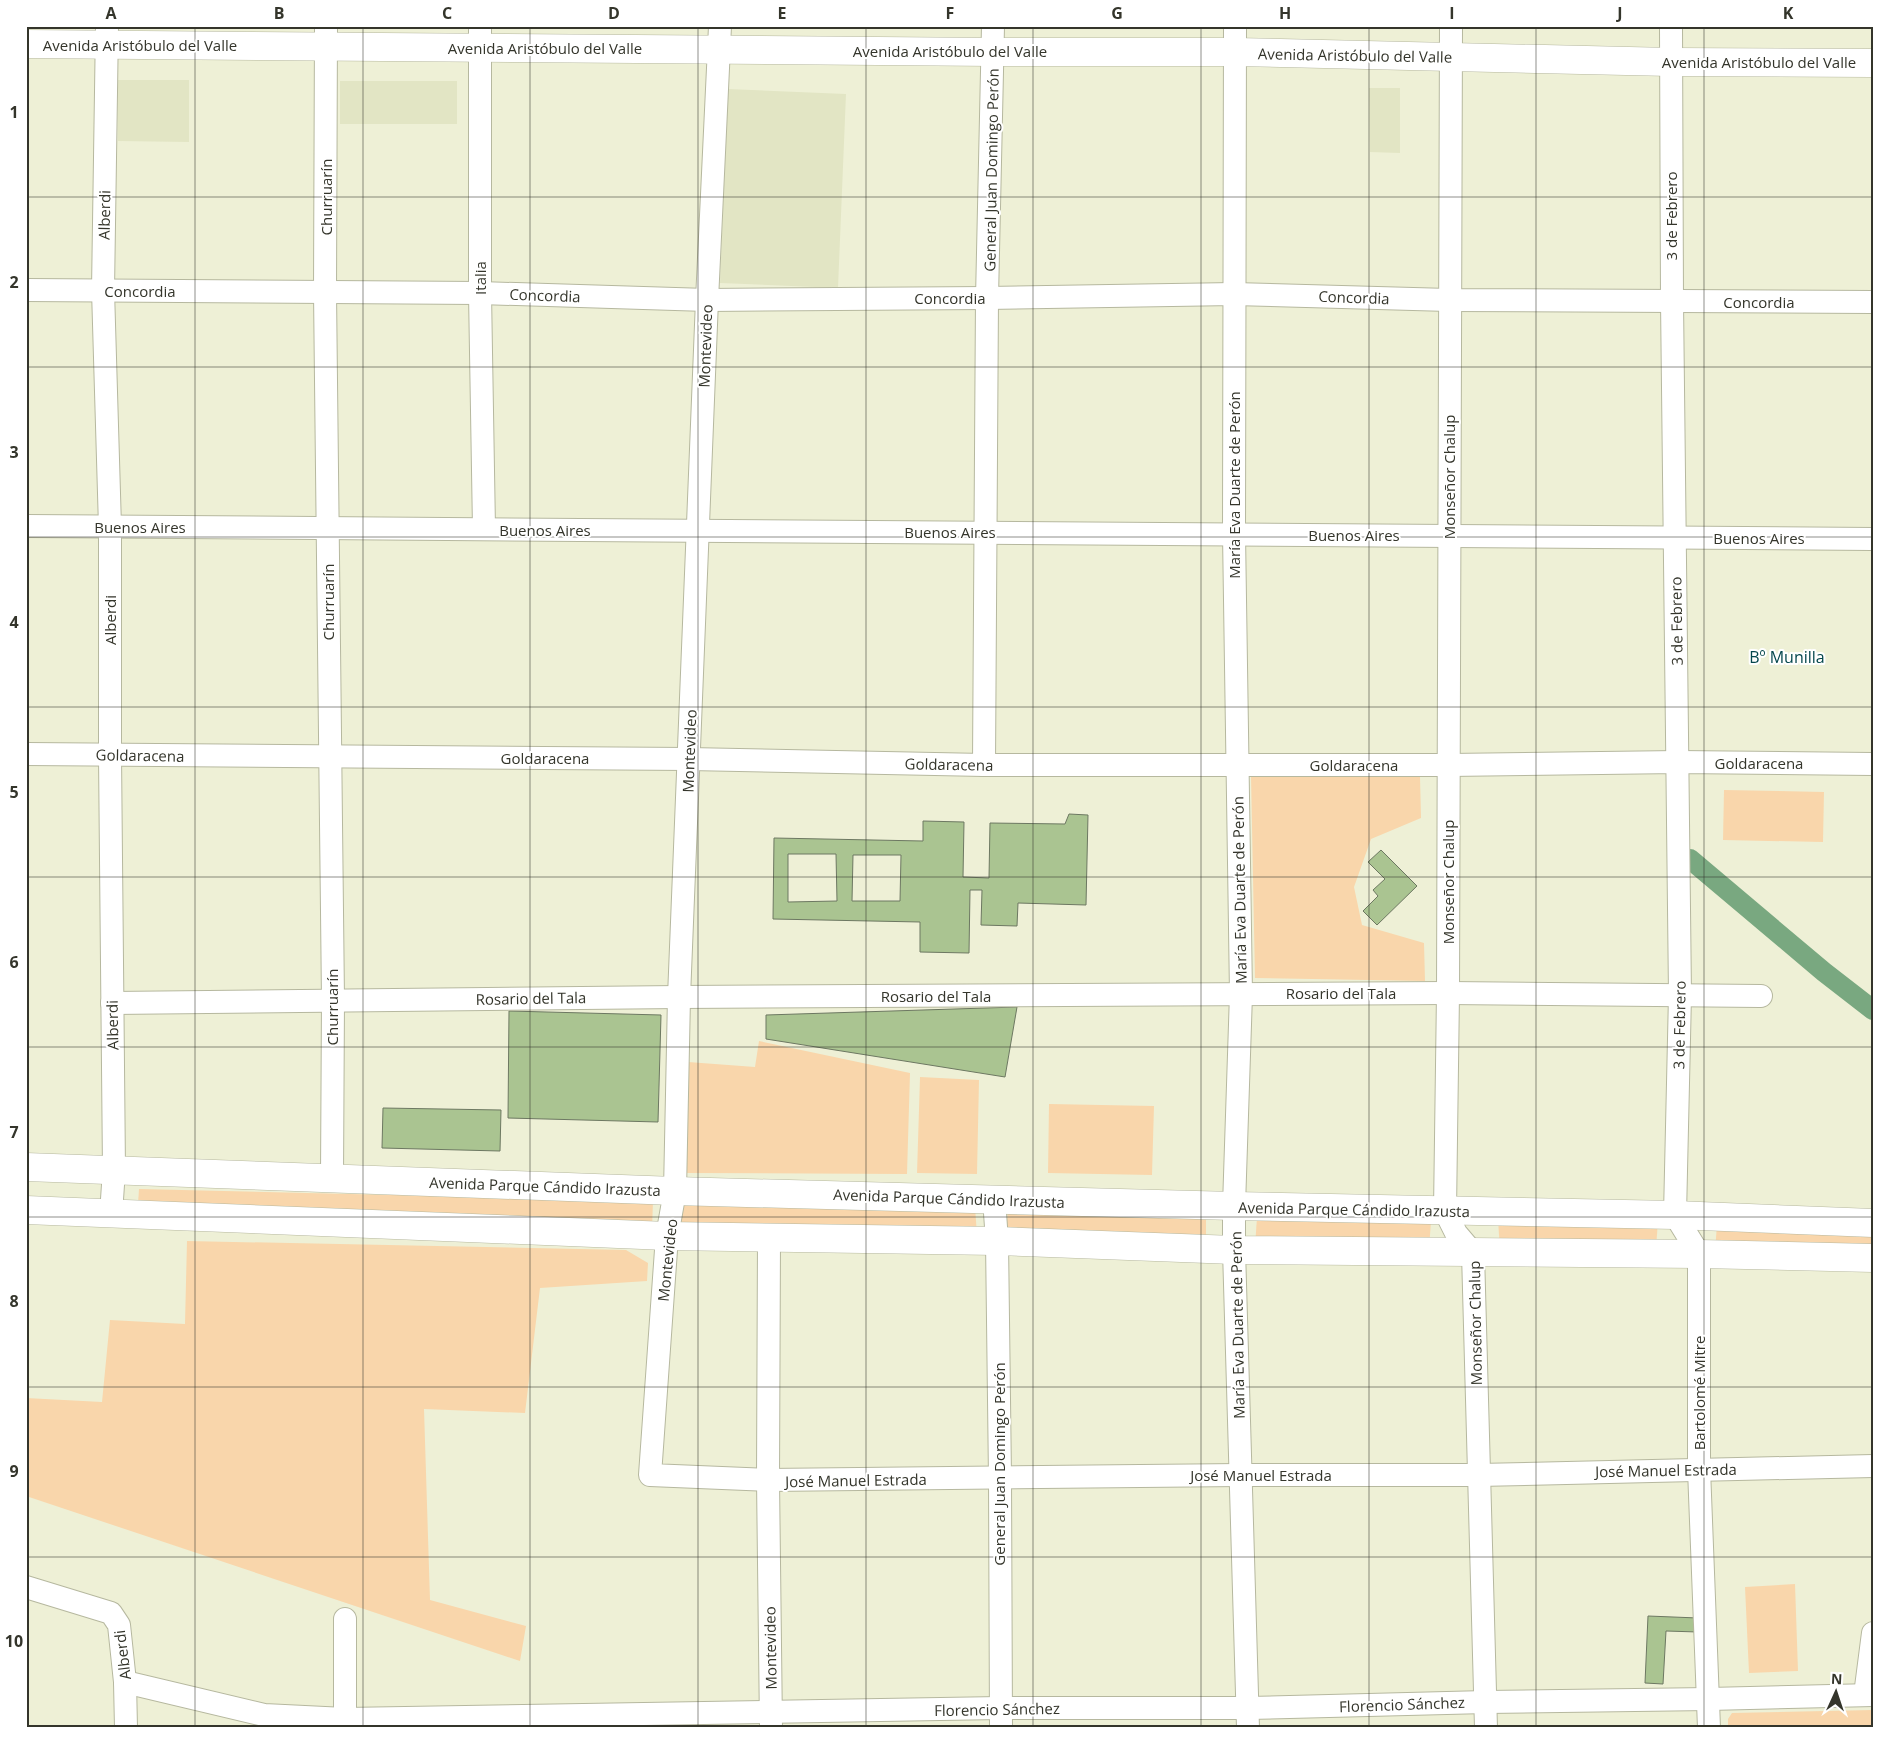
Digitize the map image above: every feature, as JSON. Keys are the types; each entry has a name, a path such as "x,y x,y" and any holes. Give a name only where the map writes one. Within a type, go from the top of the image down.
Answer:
{"main road":[{"name":"Avenida Aristóbulo del Valle","path":"26,44 107,35 1235,39 1451,57 1671,62 1873,63"},
{"name":"Avenida Parque Cándido Irazusta","path":"26,1167 994,1200 1675,1215 1873,1223"},
{"path":"26,1210 667,1236 997,1241 1234,1250 1699,1254 1873,1258"}],"street":[{"name":"Monseñor Chalup","path":"1451,26 1448,300 1448,993 1445,1210 1456,1233 1473,1253 1486,1728"},
{"name":"3 de Febrero","path":"1671,26 1672,301 1680,995 1675,1215"},
{"name":"Alberdi","path":"107,35 102,290 110,527 114,1170 111,1214"},
{"name":"Churruarín","path":"327,36 325,292 333,1000 332,1178"},
{"name":"Italia","path":"480,37 480,293 484,529"},
{"name":"Montevideo","path":"650,1475 667,1236 675,1190 679,997 707,300 720,38"},
{"name":"General Juan Domingo Perón","path":"984,765 987,298 994,39"},
{"name":"María Eva Duarte de Perón","path":"1235,39 1234,534 1241,994 1234,1250 1248,1718"},
{"name":"Concordia","path":"26,290 480,293 707,300 1234,294 1448,300 1873,302"},
{"name":"Buenos Aires","path":"26,526 1873,538"},
{"name":"Goldaracena","path":"26,754 689,759 984,765 1678,762 1873,764"},
{"name":"Rosario del Tala","path":"112,1003 679,997 1448,993 1761,996"},
{"name":"General Juan Domingo Perón","path":"994,1200 997,1241 1000,1478 1000,1718"},
{"path":"1675,1215 1699,1254"},
{"name":"Montevideo","path":"769,1238 768,1480 771,1720"},
{"name":"Bartolomé Mitre","path":"1699,1254 1699,1469 1709,1728"},
{"name":"José Manuel Estrada","path":"650,1475 768,1480 1240,1475 1478,1475 1873,1466"},
{"name":"Alberdi","path":"26,1587 111,1614 119,1625 125,1682 126,1728"},
{"path":"344,1723 345,1618"},
{"path":"1869,1695 1873,1633"},
{"name":"Florencio Sánchez","path":"125,1682 264,1715 344,1723 1248,1718 1486,1702 1869,1695"}],"shaded area":[{"path":"118,80 189,80 189,142 118,141"},
{"path":"340,81 457,81 457,124 340,124"},
{"path":"1369,88 1400,88 1400,153 1370,152"},
{"path":"728,89 846,94 838,288 720,283"},
{"path":"1251,776 1420,777 1421,818 1371,839 1354,887 1362,925 1424,943 1425,981 1255,978"},
{"path":"1724,790 1824,792 1823,842 1723,840"},
{"path":"759,1041 910,1073 907,1174 684,1173 688,1062 755,1067"},
{"path":"920,1077 979,1080 977,1174 917,1173"},
{"path":"1049,1104 1154,1106 1152,1175 1048,1173"},
{"path":"139,1189 653,1201 652,1229 137,1219"},
{"path":"683,1202 975,1207 977,1235 681,1229"},
{"path":"1008,1209 1206,1218 1206,1243 1006,1234"},
{"path":"1257,1217 1431,1221 1429,1249 1255,1247"},
{"path":"1498,1220 1658,1220 1656,1249 1500,1249"},
{"path":"1717,1224 1873,1230 1873,1254 1715,1252"},
{"path":"187,1241 626,1250 648,1263 647,1281 540,1288 525,1413 424,1409 430,1600 526,1626 520,1661 26,1496 26,1398 102,1402 110,1320 185,1324"},
{"path":"1795,1584 1798,1671 1749,1673 1745,1587"},
{"path":"1873,1710 1873,1728 1728,1728 1728,1719 1732,1713"}],"building":[{"path":"1758,26 1811,26 1811,28"},
{"path":"1069,814 1088,815 1086,905 1018,903 1017,926 981,925 982,890 970,890 969,953 920,952 920,922 773,919 774,838 923,841 923,821 964,822 963,877 989,878 990,823 1065,824","holes":["788,854 836,854 837,901 788,902","853,855 901,855 900,901 852,901"]},
{"path":"1381,850 1417,886 1377,925 1363,911 1378,896 1373,890 1385,879 1368,862"},
{"path":"1017,1007 1005,1077 766,1039 766,1015"},
{"path":"509,1011 661,1015 658,1122 508,1118"},
{"path":"383,1108 501,1110 500,1151 382,1148"},
{"path":"1648,1616 1698,1618 1698,1632 1666,1631 1663,1684 1645,1683"}],"waterway":[{"path":"1690,859 1824,972 1873,1010"}],"district":[{"name":"Bº Munilla","path":"1787,657"}]}
